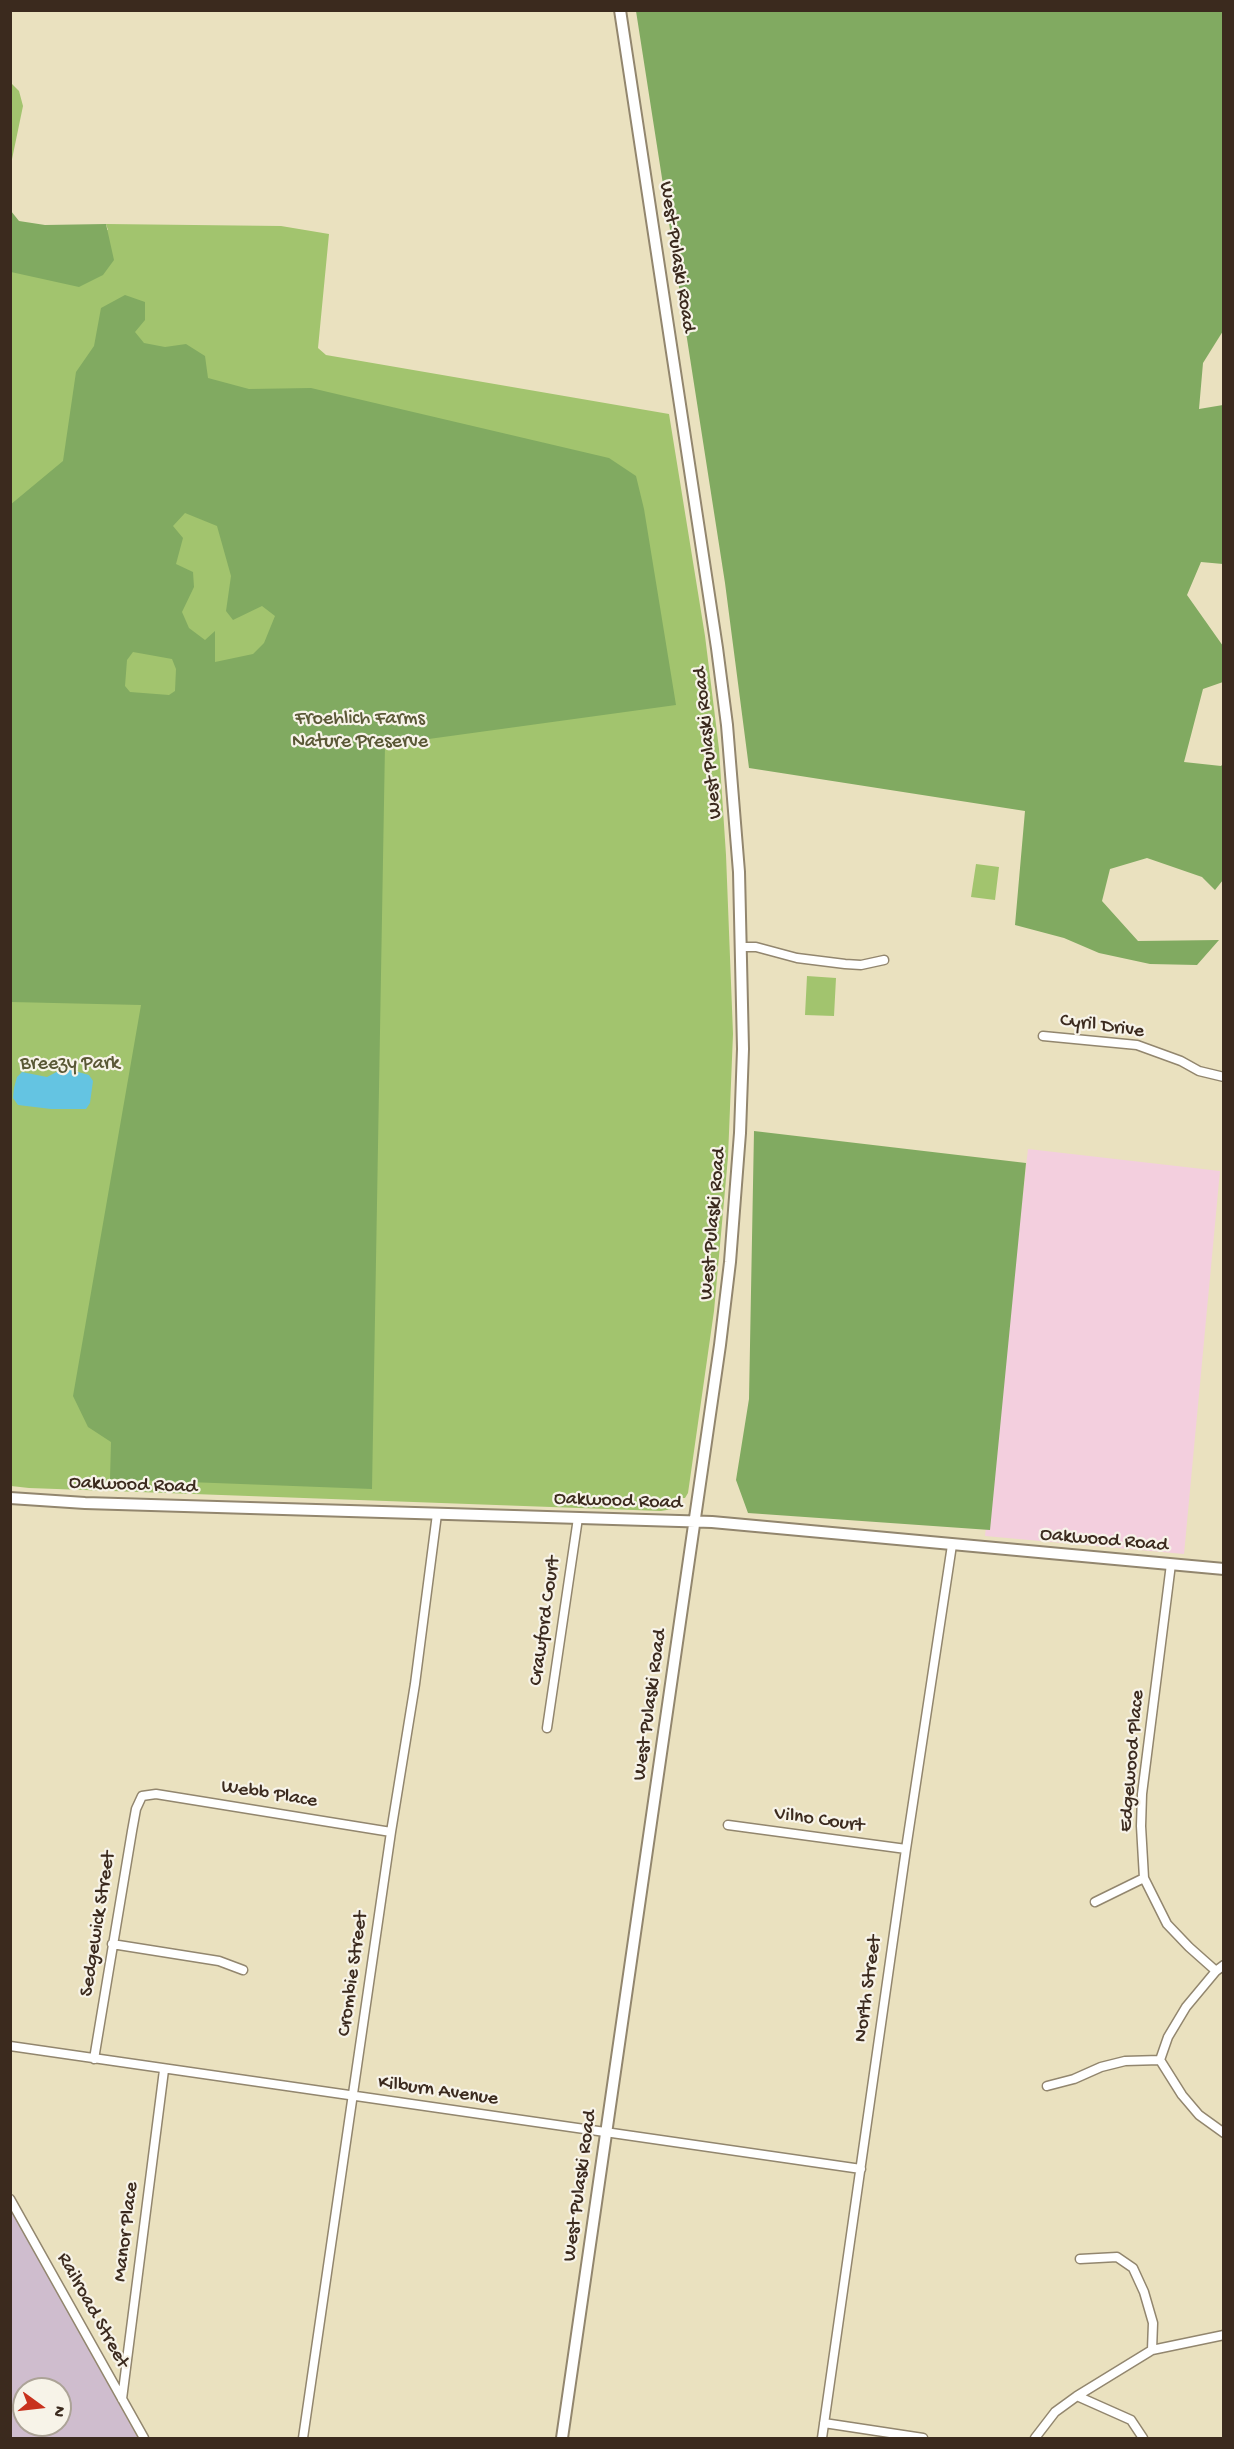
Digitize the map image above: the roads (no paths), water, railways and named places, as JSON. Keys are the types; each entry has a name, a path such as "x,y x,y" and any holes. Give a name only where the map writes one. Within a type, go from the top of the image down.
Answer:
{"main road":[{"name":"West Pulaski Road","path":"562,2439 696,1522 730,1262 742,1102 742,947 736,824 717,648 620,10"},
{"name":"Oakwood Road","path":"10,1498 85,1503 696,1522 773,1527 1224,1569"}],"street":[{"path":"742,947 756,947 797,958 845,964 861,965 884,960"},
{"name":"Cyril Drive","path":"1043,1036 1137,1045 1181,1061 1199,1071 1224,1077"},
{"name":"Crombie Street","path":"303,2439 391,1832 415,1684 437,1514"},
{"name":"Crawford Court","path":"547,1728 578,1518"},
{"name":"North Street","path":"822,2439 952,1545"},
{"name":"Edgewood Place","path":"1171,1564 1143,1794 1141,1826 1144,1878 1167,1924 1216,1971"},
{"name":"Webb Place","path":"142,1796 156,1794 391,1832"},
{"name":"Sedgewick Street","path":"94,2059 136,1809 142,1796"},
{"name":"Vilno Court","path":"728,1824 906,1850"},
{"path":"1095,1902 1144,1878"},
{"path":"112,1944 219,1961 243,1970"},
{"path":"1160,2060 1168,2037 1186,2007 1216,1971 1224,1965"},
{"name":"Kilburn Avenue","path":"10,2046 861,2169"},
{"path":"1047,2086 1125,2061 1160,2060"},
{"path":"1160,2060 1182,2095 1199,2115 1224,2133"},
{"name":"Manor Place","path":"122,2399 164,2070"},
{"name":"Railroad Street","path":"10,2199 144,2439"},
{"path":"1080,2259 1117,2257 1133,2268 1144,2292 1153,2324 1152,2350"},
{"path":"1035,2439 1055,2412 1152,2350 1224,2335"},
{"path":"1077,2396 1131,2420 1143,2439"},
{"path":"824,2422 923,2439"}],"water":[{"path":"64,1068 89,1075 93,1081 90,1103 86,1109 51,1109 18,1105 13,1098 17,1077 22,1072 47,1077"}],"park label":[{"name":"Froehlich Farms Nature Preserve","path":"360,732"},
{"name":"Breezy Park","path":"70,1065"}]}
